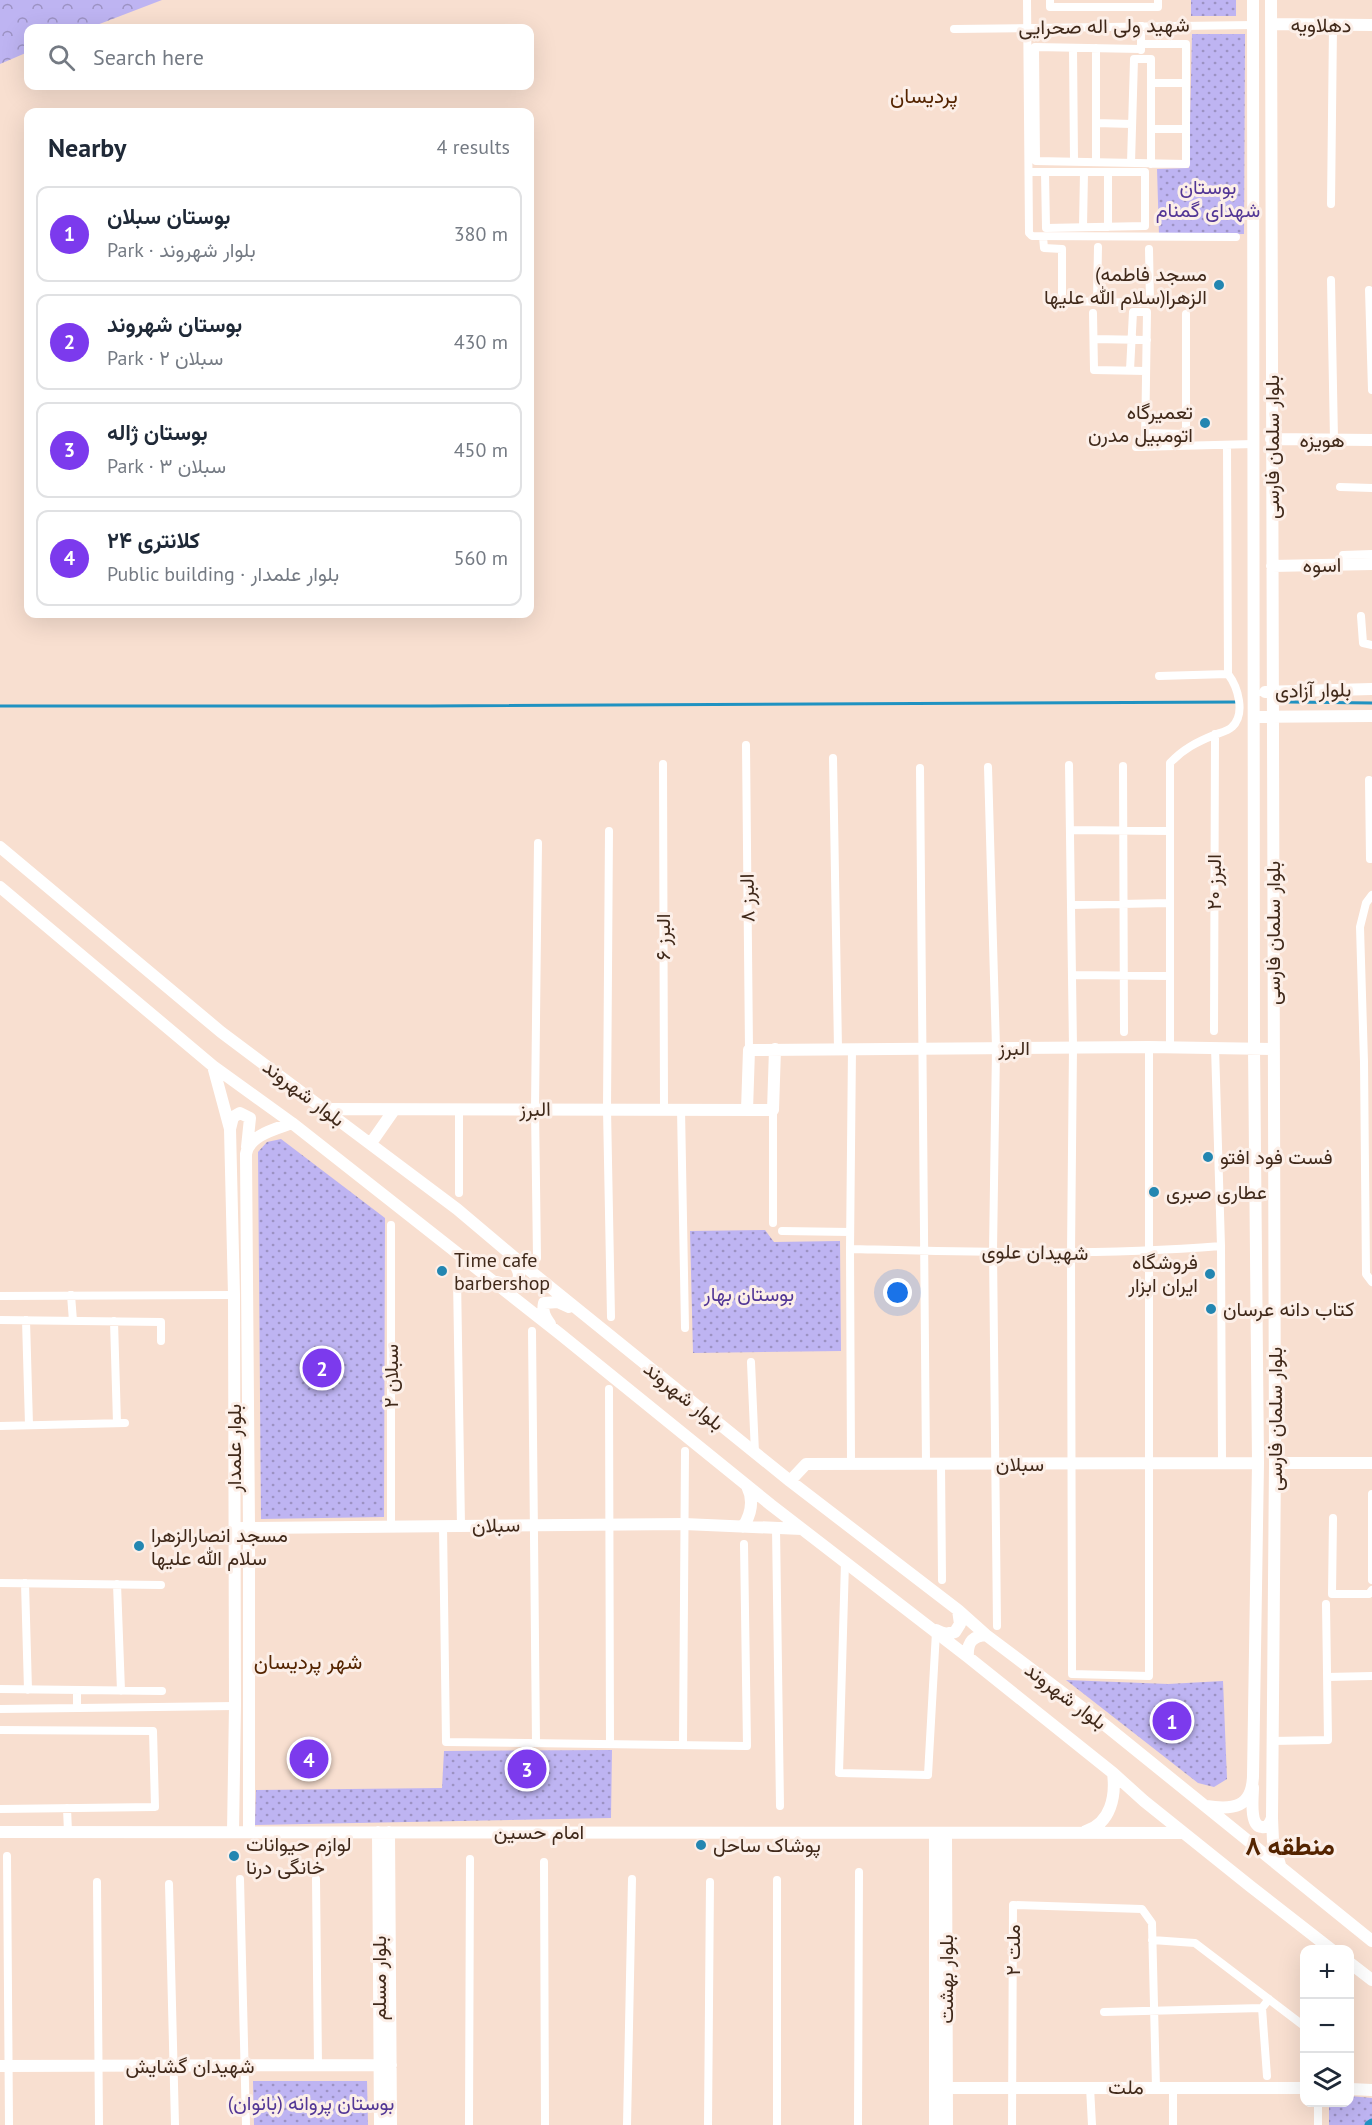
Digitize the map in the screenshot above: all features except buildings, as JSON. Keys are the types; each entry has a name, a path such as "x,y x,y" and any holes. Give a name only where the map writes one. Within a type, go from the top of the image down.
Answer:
{"main road":[{"name":"بلوار سلمان فارسی","path":"1253,0 1254,1049 1258,1463 1253,1819 1260,1827 1266,1827 1272,1818"},
{"name":"بلوار سلمان فارسی","path":"1271,0 1275,1463 1272,1818 1273,1841 1280,1865"},
{"name":"دهلاویه","path":"1270,24 1372,25"},
{"name":"هویزه","path":"1271,439 1372,440"},
{"name":"اسوه","path":"1272,566 1372,564"},
{"path":"1253,649 1272,649"},
{"name":"بلوار آزادی","path":"1254,692 1372,689"},
{"name":"بلوار آزادی","path":"1254,717 1372,716"},
{"path":"1255,764 1273,763"},
{"name":"بلوار شهروند","path":"0,847 221,1032 457,1209 790,1481 1100,1721 1372,1941"},
{"name":"بلوار شهروند","path":"0,887 213,1066 292,1123 560,1334 746,1484 968,1657 1326,1945"},
{"name":"البرز","path":"749,1050 1072,1047 1274,1049"},
{"path":"773,1110 775,1049"},
{"path":"747,1110 749,1050"},
{"name":"بلوار علمدار","path":"213,1066 230,1129 234,1295 233,1832"},
{"name":"البرز","path":"326,1109 773,1110"},
{"path":"371,1143 394,1110"},
{"name":"بلوار علمدار","path":"230,1129 233,1117 240,1113 250,1118 245,1176 249,1528 249,1832"},
{"path":"247,1147 253,1140 292,1123"},
{"path":"488,1278 504,1285 512,1286 517,1282 520,1272 508,1252"},
{"path":"560,1334 544,1315 544,1303 558,1302 586,1316"},
{"name":"سبلان","path":"790,1481 806,1464 1258,1463"},
{"path":"1275,1463 1372,1463"},
{"path":"743,1527 751,1510 750,1492 746,1484"},
{"name":"سبلان","path":"234,1529 609,1524 802,1528"},
{"path":"934,1630 945,1635 955,1632 960,1623 958,1610"},
{"path":"968,1657 967,1647 970,1641 978,1636 986,1635"},
{"path":"1079,1833 1092,1829 1103,1821 1114,1798 1113,1773"},
{"path":"1206,1806 1228,1810 1243,1803 1253,1786"},
{"name":"امام حسین","path":"0,1832 1184,1833"},
{"name":"بلوار مسلم","path":"380,2125 385,2065 384,1832"},
{"name":"بلوار بهشت","path":"940,1833 947,2125"},
{"name":"بلوار بهشت","path":"934,2125 940,1833"},
{"path":"1354,1966 1372,1980"},
{"name":"بلوار مسلم","path":"385,2065 391,2125"},
{"name":"شهیدان گشایش","path":"4,2066 385,2065"},
{"name":"ملت","path":"947,2088 1300,2088"},
{"path":"1354,2089 1372,2090"}],"street":[{"path":"1028,0 1029,234 1032,237 1236,237"},
{"path":"1050,0 1050,7 1108,4 1158,8 1158,0"},
{"name":"شهید ولی اله صحرایی","path":"954,29 1254,25"},
{"path":"1131,163 1134,59 1141,51 1141,26"},
{"path":"1332,204 1333,26"},
{"path":"1185,44 1186,165 1036,161 1035,47 1141,51 1185,44"},
{"path":"1073,48 1074,161"},
{"path":"1096,48 1096,162"},
{"path":"1141,51 1151,58 1151,164"},
{"path":"1151,83 1186,83"},
{"path":"1096,123 1132,124"},
{"path":"1151,129 1186,129"},
{"path":"1029,172 1046,172 1145,172 1144,226 1046,228 1046,172"},
{"path":"1083,227 1084,172"},
{"path":"1108,172 1108,227"},
{"path":"1043,237 1044,248 1062,249 1062,301 1150,303 1149,249"},
{"path":"1098,247 1098,302"},
{"path":"1331,280 1334,440"},
{"path":"1369,290 1372,390"},
{"path":"1130,370 1133,312 1147,312 1145,433 1141,446 1254,444"},
{"path":"1094,313 1094,370 1146,371"},
{"path":"1145,433 1186,434 1186,314"},
{"path":"1094,339 1147,340"},
{"path":"1170,1047 1170,763 1181,751 1231,728 1239,716 1236,685 1228,674 1227,446"},
{"path":"1340,488 1372,488"},
{"path":"1343,555 1372,554"},
{"path":"1361,616 1363,643 1372,645"},
{"path":"1159,676 1228,674"},
{"name":"البرز ۲۰","path":"1214,1031 1215,734"},
{"name":"البرز ۸","path":"746,746 749,1050"},
{"path":"833,758 838,1049"},
{"name":"البرز ۶","path":"663,764 664,1109"},
{"path":"1069,765 1072,1047 1072,1674 1149,1676 1149,1047"},
{"path":"1123,766 1124,1032"},
{"path":"988,767 996,1048 993,1251 997,1626"},
{"path":"920,768 926,1464"},
{"path":"1369,780 1370,859"},
{"path":"1070,830 1170,831"},
{"path":"609,831 607,1109 611,1317"},
{"path":"537,1258 535,1109 538,843"},
{"path":"1372,895 1366,903 1360,927 1368,1062 1366,1274 1372,1282"},
{"path":"1071,905 1170,903"},
{"path":"1071,975 1170,976"},
{"path":"1215,1047 1221,1246 1222,1464"},
{"path":"851,1464 852,1048"},
{"path":"681,1109 685,1328"},
{"path":"773,1110 774,1222"},
{"path":"459,1111 459,1193"},
{"name":"سبلان ۲","path":"391,1225 391,1526"},
{"path":"782,1231 850,1232"},
{"name":"شهیدان علوی","path":"850,1249 1071,1253 1149,1252 1221,1246"},
{"path":"457,1278 460,1526"},
{"path":"71,1295 73,1321"},
{"path":"0,1296 234,1295"},
{"path":"0,1320 161,1322 161,1341"},
{"path":"26,1320 29,1425"},
{"path":"0,1426 121,1423 114,1321"},
{"path":"532,1331 536,1743"},
{"path":"751,1362 755,1452"},
{"path":"609,1389 610,1744"},
{"path":"683,1745 685,1451"},
{"path":"941,1464 942,1580"},
{"path":"1371,1494 1372,1580"},
{"path":"1333,1518 1332,1594 1369,1594 1372,1590"},
{"path":"443,1526 446,1742 747,1746 744,1544"},
{"path":"776,1528 780,1806"},
{"path":"845,1562 839,1773 928,1775 934,1630"},
{"path":"0,1583 160,1585"},
{"path":"25,1583 28,1690"},
{"path":"117,1584 121,1691"},
{"path":"1272,1741 1328,1740 1326,1604"},
{"path":"1327,1677 1372,1676"},
{"path":"0,1689 162,1691"},
{"path":"77,1690 78,1708"},
{"path":"0,1709 235,1706"},
{"path":"0,1730 153,1731 155,1807 0,1809"},
{"path":"67,1808 68,1832"},
{"path":"7,1856 4,2066 9,2125"},
{"path":"469,2125 470,1859"},
{"path":"544,1862 545,2125"},
{"path":"858,2125 859,1872"},
{"path":"240,1879 246,2125"},
{"path":"316,1879 318,2066"},
{"path":"627,2125 632,1879"},
{"path":"777,1880 777,2125"},
{"path":"97,1882 99,2125"},
{"path":"708,2125 710,1882"},
{"path":"169,1884 175,2125"},
{"name":"ملت ۲","path":"1012,2088 1013,1905 1142,1909 1152,1923 1152,1940"},
{"path":"1156,2088 1152,1940 1195,1943 1300,2022"},
{"path":"1267,2076 1263,2008 1269,1999"},
{"path":"1104,2012 1263,2008"},
{"path":"1090,2087 1092,2125"},
{"path":"1173,2087 1173,2125"},
{"path":"1012,2088 1012,2125"},
{"path":"1318,2107 1318,2125"}],"green space":[{"path":"0,0 162,0 99,24 24,24 24,54 0,64"},
{"path":"1191,0 1236,0 1236,16 1191,16"},
{"name":"بوستان شهدای گمنام","path":"1192,34 1245,34 1244,234 1159,235 1157,169 1189,168"},
{"path":"281,1139 385,1218 384,1517 261,1519 258,1152 267,1142"},
{"name":"بوستان بهار","path":"765,1230 774,1242 840,1241 841,1351 693,1353 690,1231"},
{"path":"1066,1680 1168,1684 1223,1681 1227,1779 1214,1787 1198,1783"},
{"path":"612,1750 611,1818 255,1825 256,1790 442,1788 444,1751"},
{"name":"بوستان پروانه (بانوان)","path":"253,2081 367,2081 368,2125 254,2125"},
{"path":"1354,2096 1372,2098 1372,2125 1329,2125 1329,2107 1354,2107"}],"waterway":[{"path":"0,706 1238,702"},
{"path":"1289,702 1372,703"}],"place":[{"name":"(مسجد فاطمه الزهرا(سلام الله علیها","path":"1219,285"},
{"name":"تعمیرگاه اتومبیل مدرن","path":"1205,423"},
{"name":"فست فود افتو","path":"1208,1157"},
{"name":"عطاری صبری","path":"1154,1192"},
{"name":"Time cafe barbershop","path":"442,1271"},
{"name":"فروشگاه ایران ابزار","path":"1210,1274"},
{"name":"کتاب دانه عرسان","path":"1211,1309"},
{"name":"بوستان شهروند","path":"322,1368"},
{"name":"مسجد انصارالزهرا سلام الله علیها","path":"139,1546"},
{"name":"بوستان سبلان","path":"1172,1721"},
{"name":"کلانتری ۲۴","path":"309,1759"},
{"name":"بوستان ژاله","path":"527,1769"},
{"name":"پوشاک ساحل","path":"701,1845"},
{"name":"لوازم حیوانات خانگی درنا","path":"234,1856"}],"district":[{"name":"پردیسان","path":"924,95"},
{"name":"شهر پردیسان","path":"308,1661"},
{"name":"منطقه ۸","path":"1290,1845"}]}
